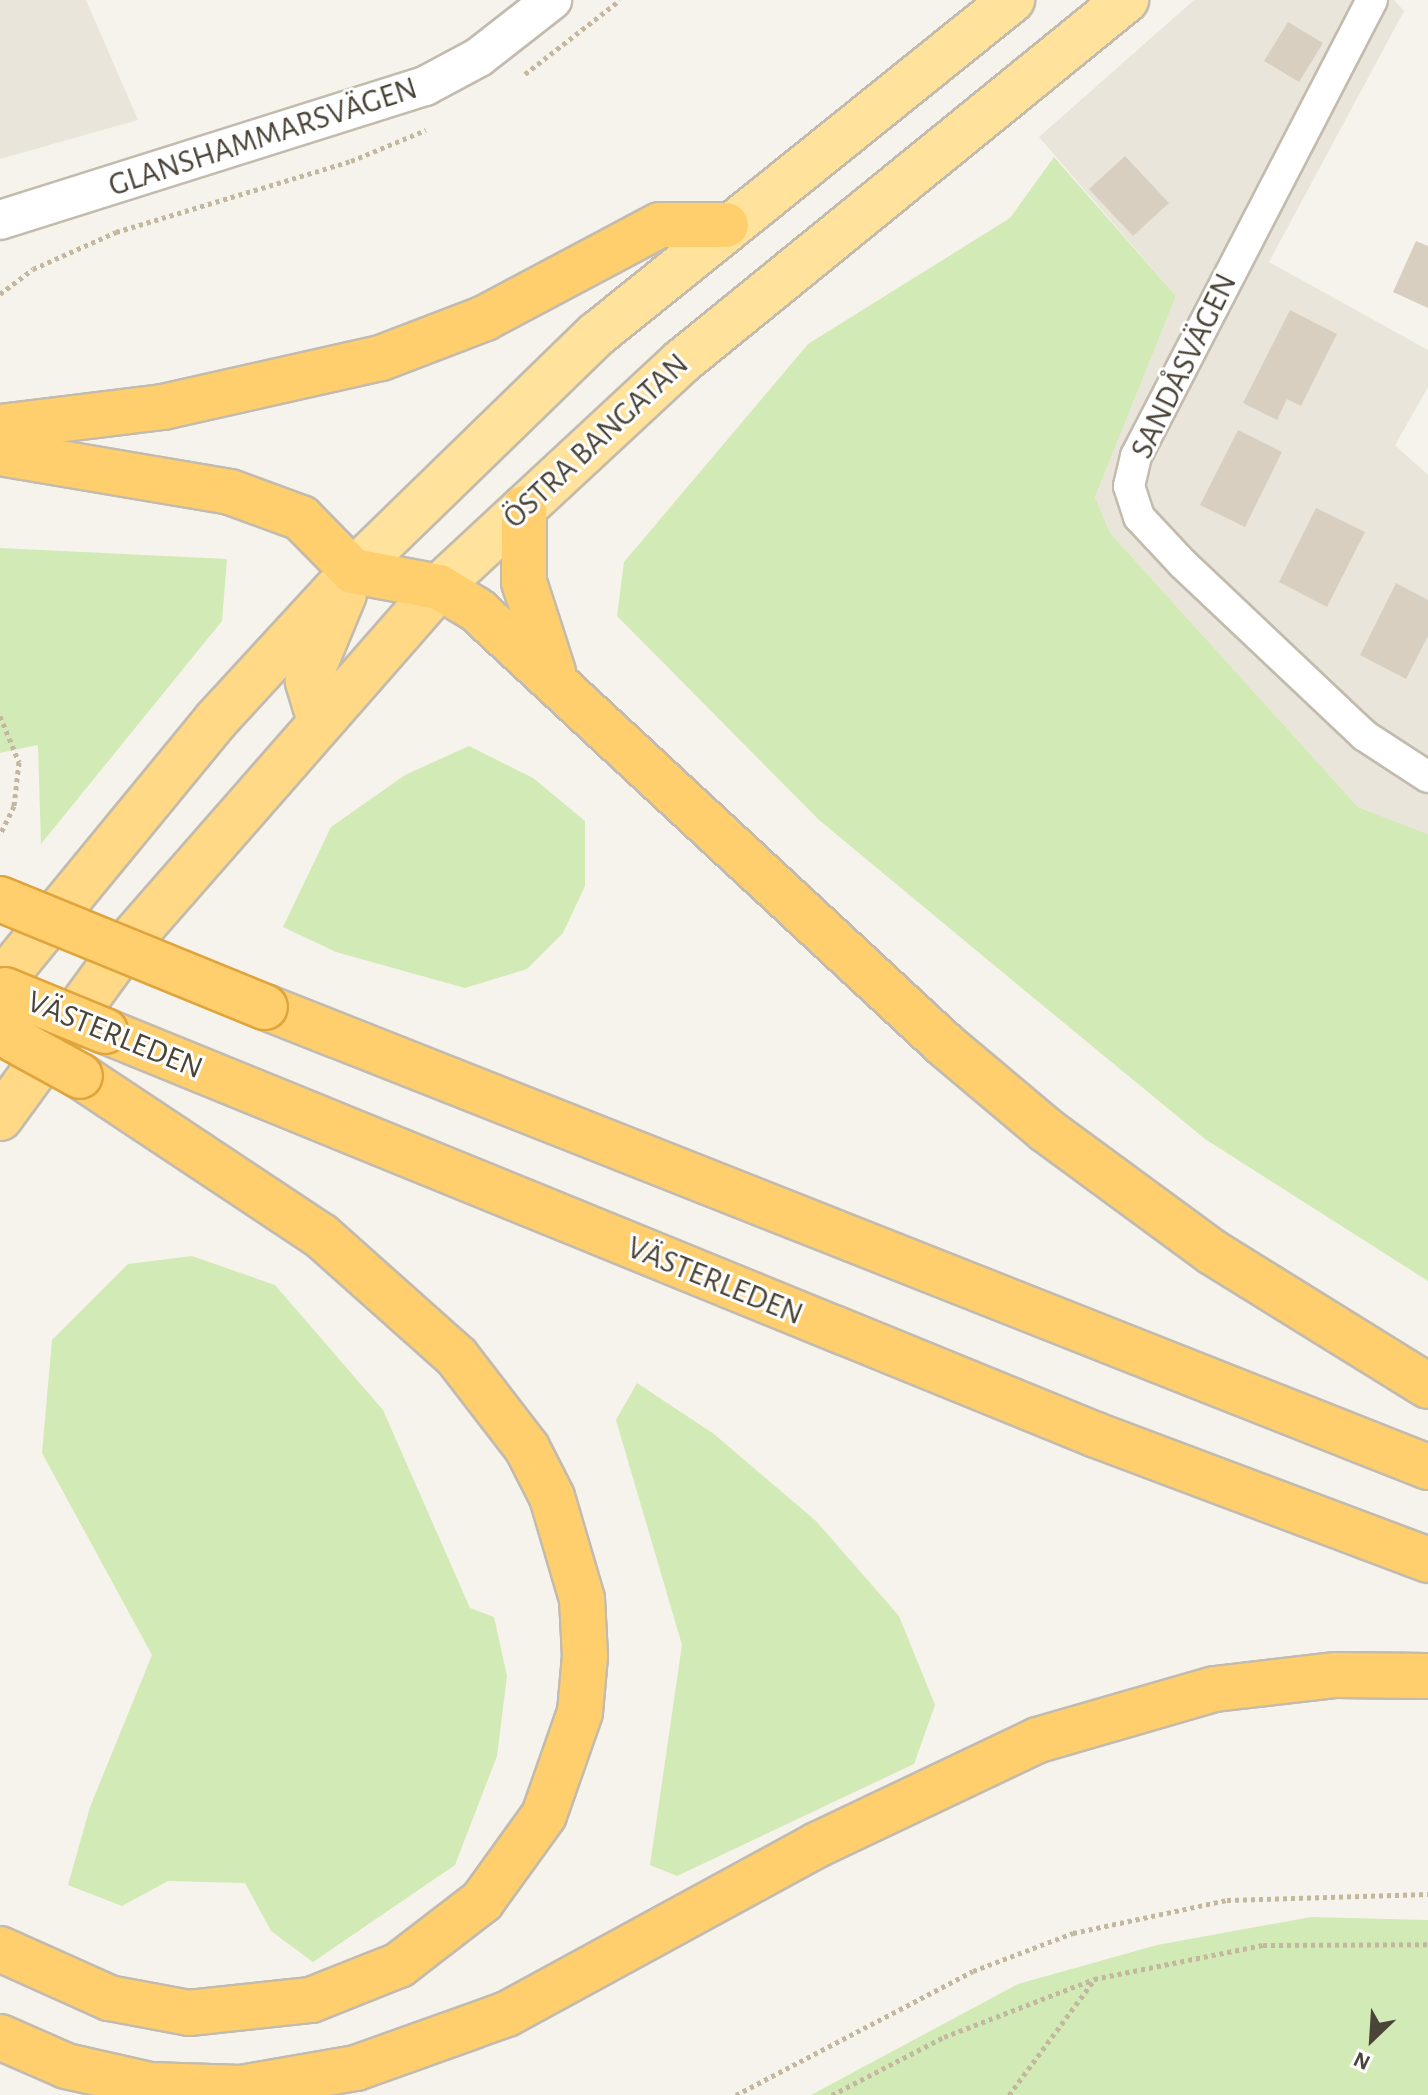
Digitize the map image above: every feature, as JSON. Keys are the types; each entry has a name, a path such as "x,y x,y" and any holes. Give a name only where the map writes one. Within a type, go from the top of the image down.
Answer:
{"highway":[{"path":"0,427 163,407 381,358 511,306 660,225 726,225"},
{"path":"0,453 230,492 301,518 353,571 439,587 489,619 944,1044 1046,1130 1212,1252 1411,1376"},
{"path":"524,508 524,582 559,685"},
{"path":"319,718 308,681 353,571"},
{"path":"0,1949 109,1998 189,2013 311,2000 399,1965 482,1901 544,1815 580,1712 585,1656 582,1599 552,1497 527,1448 457,1357 321,1236 80,1076 1,998 60,920 353,571"},
{"name":"ÖSTRA BANGATAN","path":"0,1118 127,944 319,718 439,587"},
{"path":"0,899 60,920 265,1007 1428,1467"},
{"name":"VÄSTERLEDEN","path":"1,998 105,1031 1096,1435 1428,1560"},
{"path":"0,2037 66,2066 150,2085 241,2088 356,2068 520,2008 817,1845 1038,1740 1215,1689 1336,1675 1428,1676"}],"main road":[{"path":"353,571 597,334 726,225 1012,0"},
{"name":"ÖSTRA BANGATAN","path":"439,587 681,362 1126,0"}],"street":[{"name":"GLANSHAMMARSVÄGEN","path":"0,220 425,86 479,57 552,0"},
{"name":"SANDÅSVÄGEN","path":"1372,0 1136,456 1129,486 1139,517 1183,564 1365,736 1428,777"}],"path":[{"path":"0,716 19,762 14,806 0,835"},
{"path":"736,2095 973,1971 1073,1933 1227,1900 1428,1894"},
{"path":"832,2095 944,2037 1094,1979 1263,1945 1428,1944"},
{"path":"1009,2095 1094,1979"}],"shaded area":[{"path":"0,0 86,0 138,120 0,159"},
{"path":"1194,0 1394,0 1404,11 1269,262 1428,350 1428,387 1395,445 1428,475 1428,834 1358,807 1110,533 1095,497 1176,296 1039,137"}],"green space":[{"path":"1054,157 1176,296 1095,497 1110,533 1358,807 1428,834 1428,1281 1205,1139 819,820 617,616 624,562 808,344 1010,218"},
{"path":"0,548 227,559 222,621 41,844 38,745 0,753"},
{"path":"469,746 533,778 585,821 585,886 563,933 527,969 465,988 336,952 283,927 331,827 405,775"},
{"path":"192,1256 275,1285 383,1410 470,1608 494,1617 507,1676 497,1756 455,1865 313,1962 271,1931 245,1883 168,1881 122,1906 68,1885 90,1807 152,1655 42,1453 52,1340 128,1264"},
{"path":"637,1383 714,1434 816,1521 899,1616 935,1705 914,1764 677,1876 650,1865 682,1645 616,1420"},
{"path":"1311,1917 1428,1920 1428,2095 811,2095 1018,1984 1157,1945"}],"building":[{"path":"1288,22 1323,43 1299,82 1264,61"},
{"path":"1125,156 1169,203 1133,236 1089,189"},
{"path":"1416,241 1428,246 1428,308 1393,292"},
{"path":"1290,310 1337,334 1301,406 1287,399 1277,420 1243,403"},
{"path":"1238,430 1282,452 1245,527 1200,505"},
{"path":"1316,508 1365,532 1327,607 1279,582"},
{"path":"1396,583 1428,600 1428,636 1406,679 1360,655"}]}
